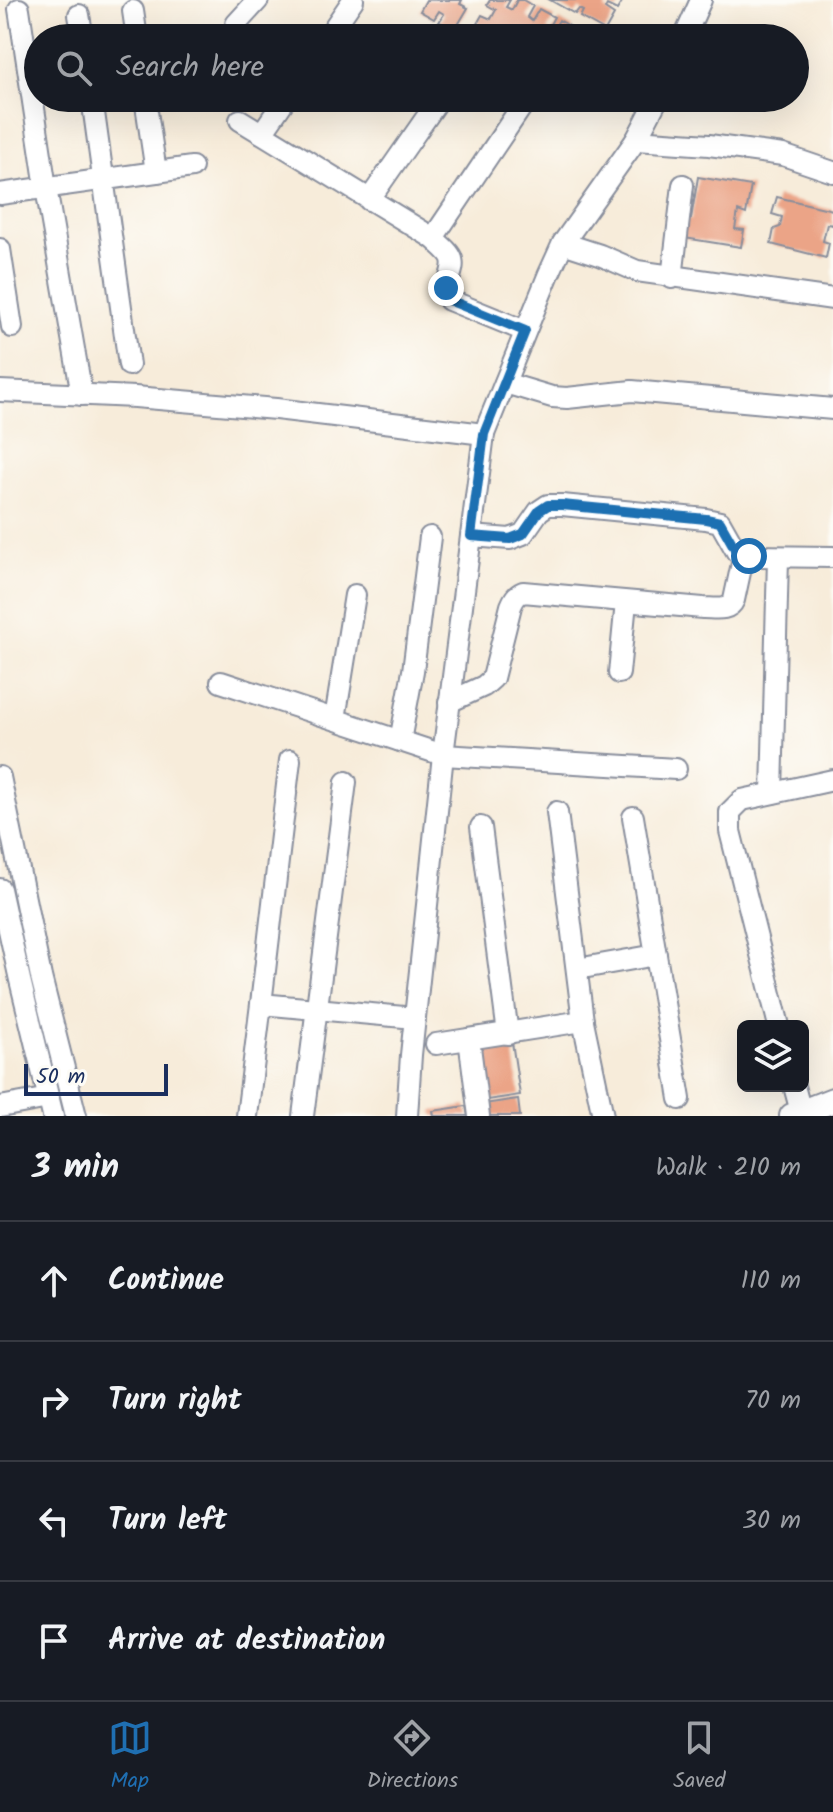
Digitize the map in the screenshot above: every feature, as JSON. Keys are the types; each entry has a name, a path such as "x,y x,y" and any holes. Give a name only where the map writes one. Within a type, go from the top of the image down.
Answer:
{"main road":[{"path":"796,1114 833,1100"}],"street":[{"path":"236,24 258,0"},
{"path":"337,24 353,0"},
{"path":"690,24 701,0"},
{"path":"19,9 24,42"},
{"path":"133,11 135,24"},
{"path":"79,15 81,24"},
{"path":"35,112 82,395"},
{"path":"94,112 129,365"},
{"path":"147,112 156,172"},
{"path":"262,133 276,112"},
{"path":"369,200 430,112"},
{"path":"433,238 518,112"},
{"path":"407,1116 443,755 484,434 563,243 636,140 651,112"},
{"path":"240,120 433,238 453,261 446,288 449,300 525,331"},
{"path":"636,140 709,145 783,155 833,172"},
{"path":"0,194 192,167"},
{"path":"672,278 683,185"},
{"path":"563,243 637,271 833,299"},
{"path":"0,249 12,327"},
{"path":"505,383 552,397 632,391 833,409"},
{"path":"0,391 135,397 276,409 484,434"},
{"path":"471,536 510,539 523,534 539,511 548,505 562,505 720,522 737,552 744,554 778,558 833,557"},
{"path":"400,741 413,671 430,537"},
{"path":"449,702 484,686 493,678 511,606 523,592 727,608 734,600 744,554"},
{"path":"772,793 778,558"},
{"path":"335,719 355,595"},
{"path":"619,673 626,602"},
{"path":"221,682 443,755 676,769"},
{"path":"247,1116 290,760"},
{"path":"0,777 41,977 76,1116"},
{"path":"777,1020 730,831 730,812 742,800 833,780"},
{"path":"303,1116 346,782"},
{"path":"557,812 583,1021 603,1116"},
{"path":"633,817 680,1099"},
{"path":"481,827 508,1034"},
{"path":"0,889 51,1107 0,1107"},
{"path":"577,969 656,955"},
{"path":"261,1004 415,1018"},
{"path":"436,1044 583,1021"},
{"path":"469,1039 479,1116"},
{"path":"794,1092 796,1114"}],"building":[{"path":"426,0 462,0 460,4 468,8 459,24 439,22 444,14 439,11 434,19 420,11"},
{"path":"490,0 510,0 506,7 512,10 517,0 523,0 533,6 527,17 532,21 539,9 554,17 550,24 477,24 482,15 491,19 496,10 487,5"},
{"path":"550,0 623,0 617,10 607,5 605,9 614,15 609,24 592,24 580,17 583,11 579,9 575,14"},
{"path":"698,177 751,186 746,214 738,211 735,229 744,230 741,247 678,237 681,217 691,219"},
{"path":"777,197 833,210 833,225 827,224 823,241 829,243 826,258 771,244 774,229 780,227 782,217 772,214"},
{"path":"512,1042 520,1095 487,1100 480,1047"},
{"path":"518,1099 520,1116 486,1116 484,1104"},
{"path":"466,1106 468,1116 434,1116 433,1111"}],"route":[{"path":"446,288 449,300 525,331 484,434 471,536 510,539 523,534 539,511 548,505 562,505 720,522 737,552 749,556"}]}
